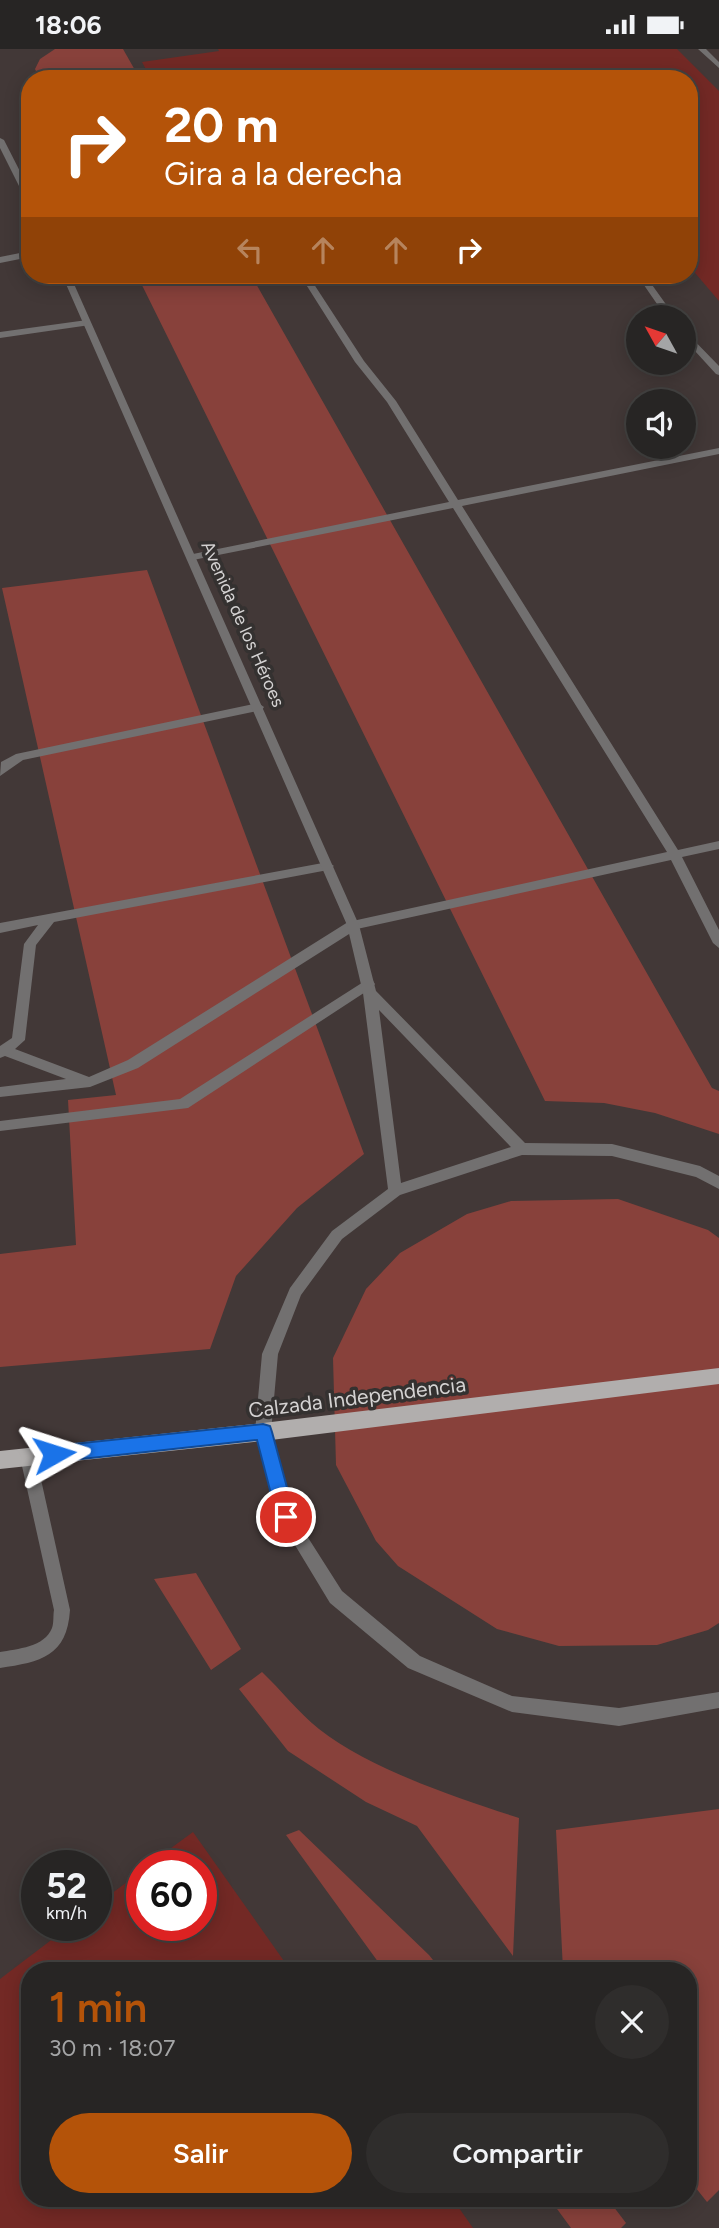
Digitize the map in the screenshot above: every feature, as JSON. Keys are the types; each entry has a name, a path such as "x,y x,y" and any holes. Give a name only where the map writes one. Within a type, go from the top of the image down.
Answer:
{"main road":[{"name":"Calzada Independencia","path":"0,1460 263,1432 719,1377"}],"street":[{"path":"702,49 719,66"},
{"path":"0,140 21,182"},
{"path":"0,260 21,256"},
{"name":"Avenida de los Héroes","path":"70,284 193,557 353,925 369,989 395,1191"},
{"path":"310,284 360,362 391,401 675,855 719,943"},
{"path":"647,284 662,305"},
{"path":"0,335 88,323"},
{"path":"696,346 719,372"},
{"path":"193,557 719,451"},
{"path":"0,772 5,765 20,757 258,707"},
{"path":"0,1092 90,1082 133,1064 353,925 719,845"},
{"path":"0,928 328,866"},
{"path":"3,1052 19,1040 30,944 50,919"},
{"path":"0,1126 183,1104 369,989"},
{"name":"Avenida de los Héroes","path":"369,989 522,1149"},
{"path":"3,1052 90,1082"},
{"path":"719,1183 700,1173 612,1150 522,1149 395,1191 337,1235 295,1292 270,1354 263,1432 286,1517 336,1597 414,1662 512,1704 605,1716 618,1717 719,1700"},
{"path":"0,1660 26,1656 47,1646 60,1631 62,1610 28,1457"}],"shaded area":[{"path":"0,49 719,49 719,2228 0,2228"},
{"path":"55,49 123,49 135,70 36,70 40,59"},
{"path":"141,284 256,284 712,1088 719,1091 719,1134 655,1113 604,1103 545,1101"},
{"path":"147,570 364,1154 297,1208 236,1276 210,1349 0,1367 0,1254 76,1245 68,1100 116,1095 2,588"},
{"path":"618,1199 708,1230 719,1238 719,1623 708,1630 657,1645 559,1646 497,1629 398,1566 376,1541 336,1465 333,1358 366,1289 400,1253 467,1214 511,1201"},
{"path":"196,1573 241,1649 211,1670 154,1579"},
{"path":"262,1672 319,1729 363,1757 442,1792 519,1818 513,1956 417,1826 366,1802 288,1751 239,1689"},
{"path":"719,1809 719,2190 707,2202 697,2189 697,1962 563,1962 556,1830"},
{"path":"299,1830 435,1962 378,1962 286,1835"},
{"path":"556,2207 614,2207 626,2223 621,2228 571,2228"}],"building":[{"path":"218,49 677,49 698,70 146,70 142,62 219,51"},
{"path":"698,70 719,91 719,301 698,276"},
{"path":"193,1832 206,1850 168,1850"},
{"path":"217,1866 285,1962 22,1962 50,1941 112,1941 112,1893 126,1883 126,1941 217,1941"},
{"path":"21,1963 21,2207 458,2207 473,2228 0,2228 0,1979"}],"route":[{"path":"54,1454 263,1432 286,1517"}]}
